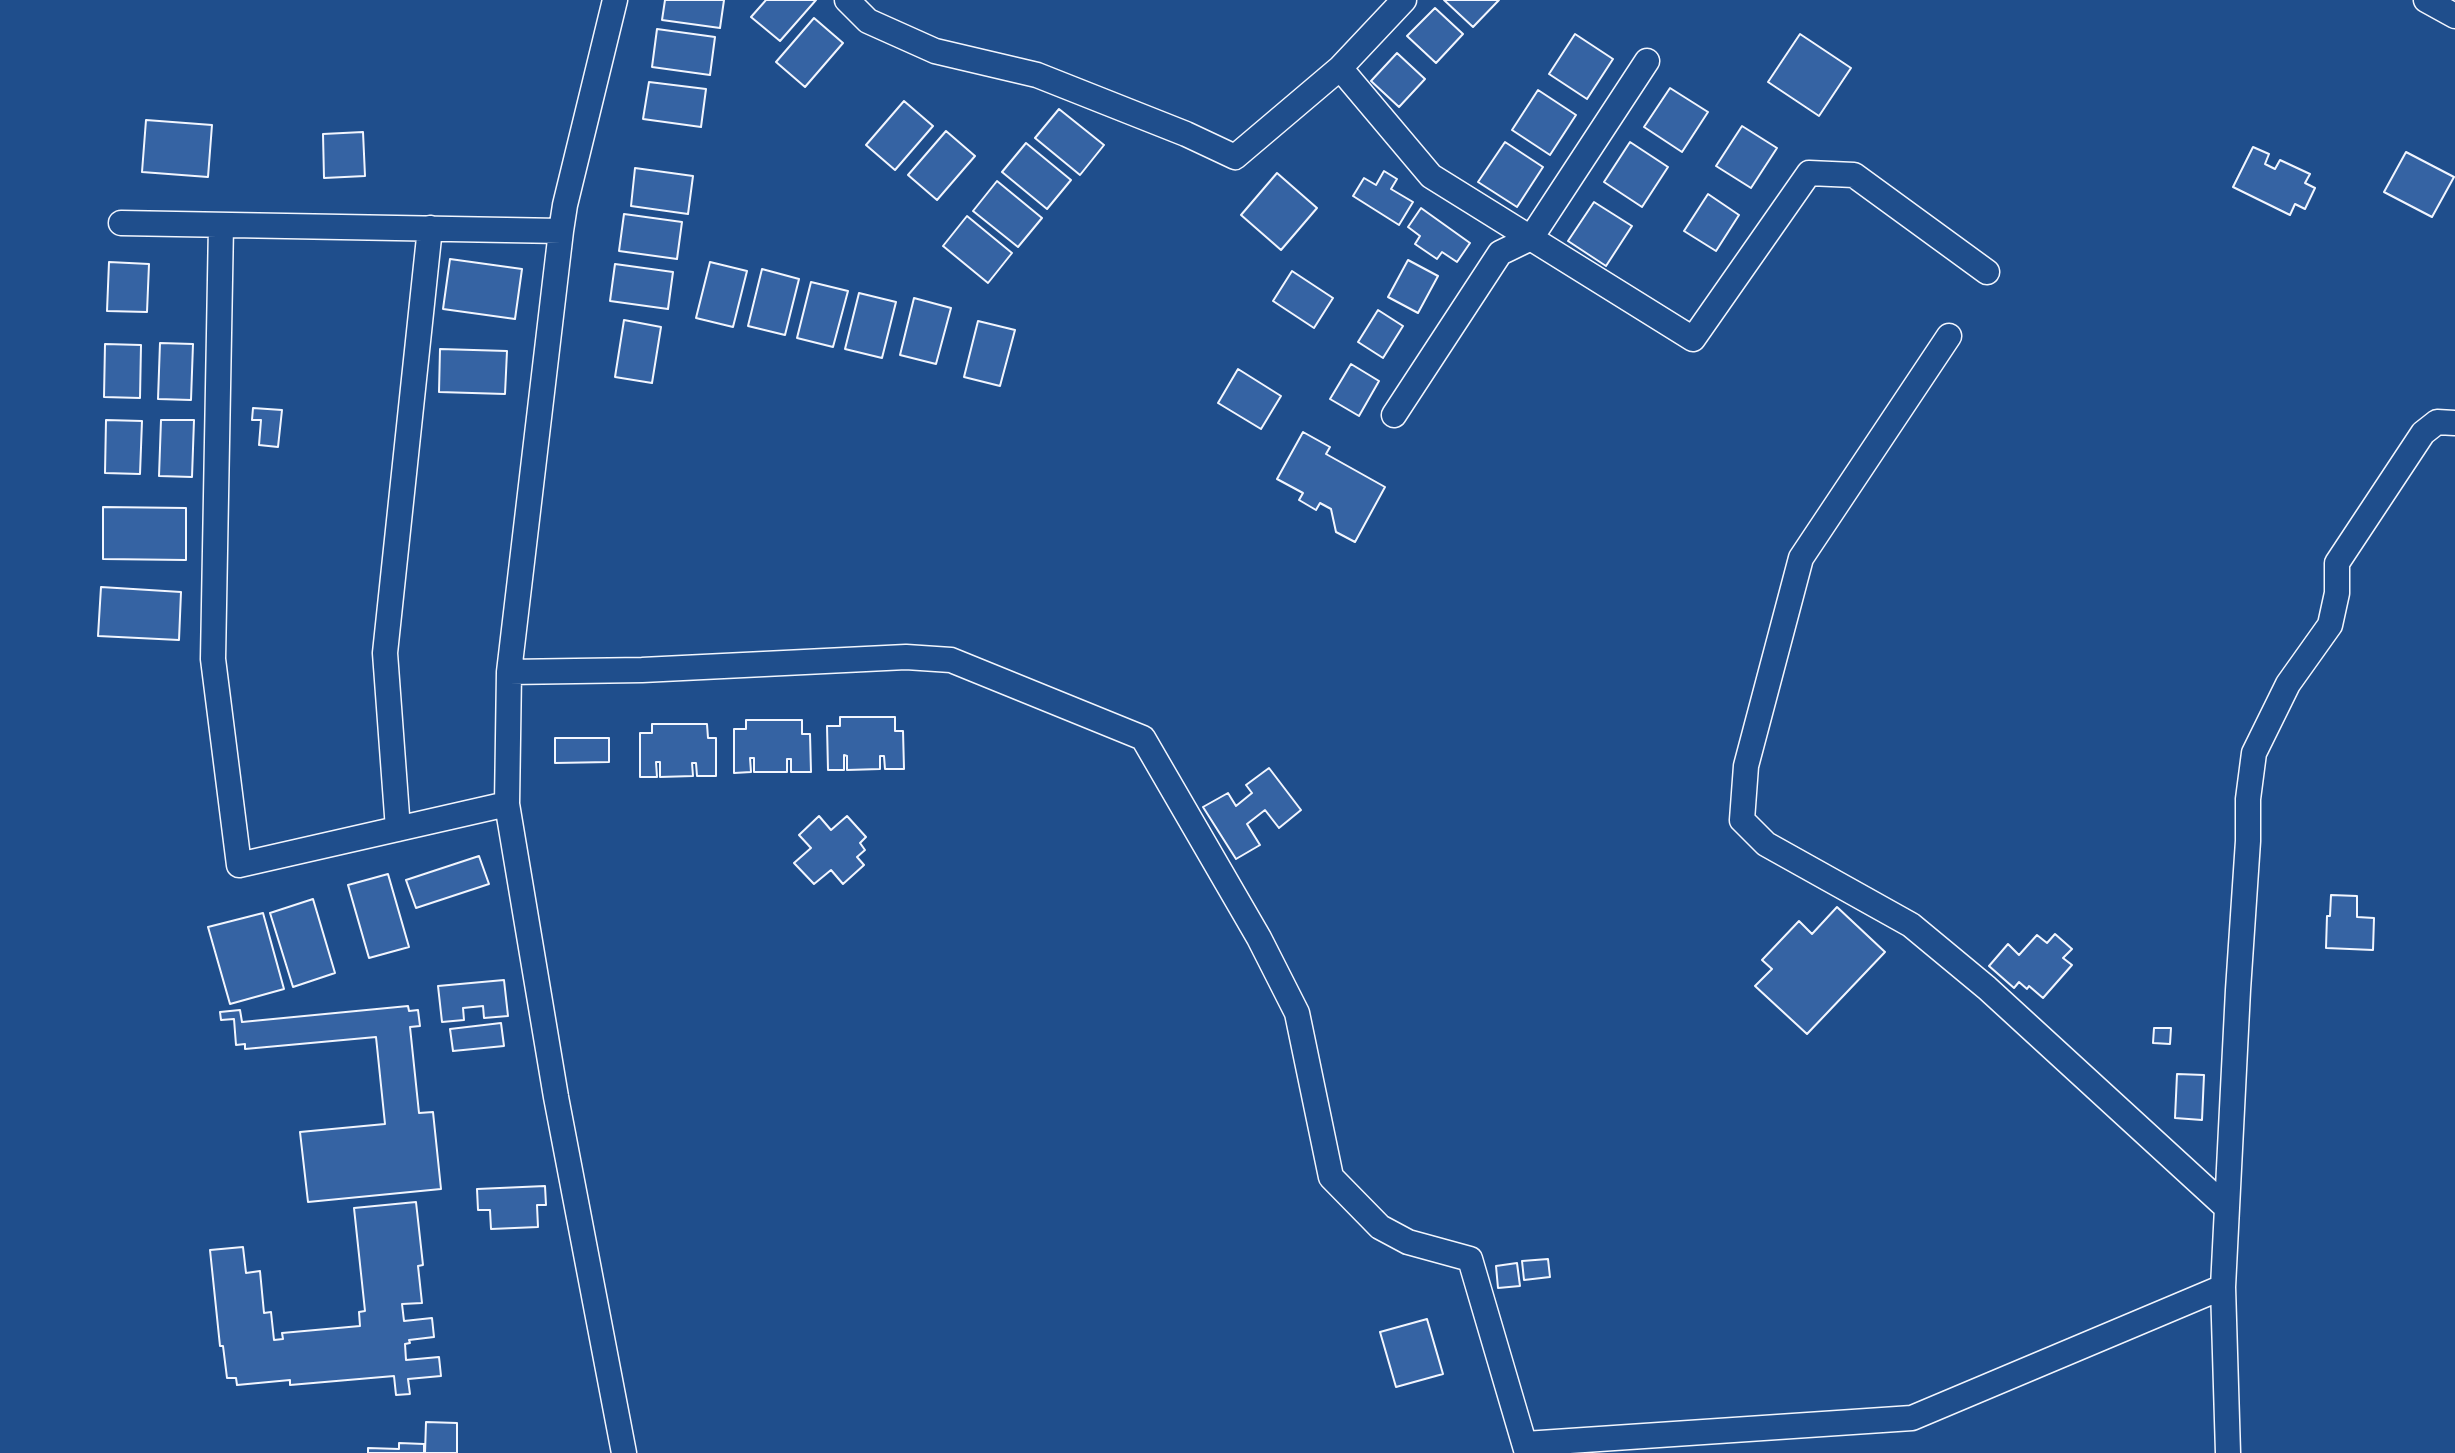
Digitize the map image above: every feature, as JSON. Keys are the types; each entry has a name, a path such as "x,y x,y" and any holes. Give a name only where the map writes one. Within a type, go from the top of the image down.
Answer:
{"street":[{"path":"615,0 561,231 509,672 507,804 556,1097 624,1453"},
{"path":"848,0 868,21 935,51 1037,75 1186,134 1235,157 1340,68 1404,0"},
{"path":"1394,415 1500,253 1531,238 1647,61"},
{"path":"1340,68 1431,176 1693,339 1809,173 1854,174 1987,272"},
{"path":"121,223 561,231"},
{"path":"221,225 213,659 239,865 507,804"},
{"path":"398,828 385,653 430,228"},
{"path":"1949,336 1801,558 1746,766 1742,820 1766,844 1911,925 1987,988 2227,1208"},
{"path":"2228,1453 2223,1287 2248,841 2248,799 2254,753 2288,684 2330,625 2337,593 2337,563 2423,433 2437,422 2455,423"},
{"path":"509,672 642,670 906,657 951,660 1143,738 1259,938 1297,1013 1331,1177 1380,1227 1408,1242 1470,1259 1526,1448 1912,1418 2223,1287"}],"building":[{"path":"665,0 724,0 720,28 662,20"},
{"path":"766,0 816,0 780,41 751,17"},
{"path":"1444,0 1499,0 1473,27"},
{"path":"1435,8 1463,34 1436,63 1407,36"},
{"path":"814,18 843,43 805,87 776,62"},
{"path":"657,29 715,37 710,75 652,67"},
{"path":"1575,34 1613,59 1587,99 1549,74"},
{"path":"1800,34 1851,68 1819,116 1768,82"},
{"path":"1397,53 1425,79 1399,107 1371,81"},
{"path":"649,82 706,89 701,127 643,119"},
{"path":"1670,88 1708,112 1682,152 1644,127"},
{"path":"1538,90 1576,115 1550,155 1512,130"},
{"path":"904,101 933,126 895,170 866,145"},
{"path":"1059,109 1104,145 1080,175 1035,138"},
{"path":"146,120 212,125 208,177 142,172"},
{"path":"1742,126 1777,148 1751,188 1716,166"},
{"path":"946,131 975,156 937,200 908,175"},
{"path":"363,132 365,176 324,178 323,134"},
{"path":"1505,142 1543,167 1517,207 1478,182"},
{"path":"1630,142 1668,167 1642,207 1604,182"},
{"path":"1026,143 1071,180 1047,209 1002,172"},
{"path":"2253,147 2269,154 2265,164 2275,169 2280,160 2310,174 2305,183 2315,188 2305,209 2295,204 2290,215 2233,187"},
{"path":"2406,152 2454,177 2432,217 2384,192"},
{"path":"635,168 693,176 688,214 631,206"},
{"path":"1384,171 1397,179 1391,189 1413,202 1399,225 1353,196 1364,178 1376,185"},
{"path":"1277,173 1317,208 1281,250 1241,215"},
{"path":"997,181 1042,218 1018,247 973,211"},
{"path":"1708,194 1739,215 1716,251 1684,231"},
{"path":"1594,202 1632,226 1606,266 1568,241"},
{"path":"1421,208 1470,243 1457,262 1442,252 1437,259 1415,244 1420,236 1408,227"},
{"path":"624,214 682,222 677,259 619,251"},
{"path":"967,216 1012,253 988,283 943,246"},
{"path":"450,259 522,269 515,319 443,309"},
{"path":"1408,260 1438,276 1418,313 1388,297"},
{"path":"109,262 149,264 147,312 107,311"},
{"path":"710,262 747,271 733,327 696,318"},
{"path":"615,264 673,272 668,309 610,301"},
{"path":"762,269 799,279 785,335 748,326"},
{"path":"1292,271 1333,298 1314,328 1273,301"},
{"path":"811,282 848,291 833,347 797,338"},
{"path":"859,293 896,302 882,358 845,349"},
{"path":"914,298 951,308 936,364 900,355"},
{"path":"1378,310 1403,326 1383,358 1358,342"},
{"path":"624,320 661,327 652,383 615,377"},
{"path":"978,321 1015,330 1000,386 964,377"},
{"path":"160,343 193,344 191,400 158,399"},
{"path":"105,344 141,345 140,398 104,397"},
{"path":"440,349 507,351 505,394 439,392"},
{"path":"1351,364 1379,381 1359,416 1330,399"},
{"path":"1238,369 1281,396 1261,429 1218,403"},
{"path":"253,408 282,410 278,447 259,445 261,420 252,420"},
{"path":"106,420 142,421 140,474 105,473"},
{"path":"161,420 194,420 192,477 159,476"},
{"path":"1303,432 1330,447 1326,454 1385,487 1355,542 1336,532 1331,509 1320,503 1316,510 1299,500 1303,493 1277,479"},
{"path":"103,507 186,508 186,560 103,559"},
{"path":"101,587 181,592 179,640 98,636"},
{"path":"840,717 895,717 895,731 903,731 904,769 885,769 884,756 880,756 880,769 847,770 847,756 844,755 844,770 828,770 827,726 840,726"},
{"path":"746,720 802,720 802,734 810,734 811,772 791,772 791,759 787,759 787,772 754,772 754,758 750,758 751,772 734,773 734,729 746,729"},
{"path":"652,724 707,724 708,738 716,738 716,776 697,776 696,763 692,763 693,776 660,777 660,762 656,762 657,777 640,777 640,733 652,733"},
{"path":"555,738 609,738 609,762 555,763"},
{"path":"1269,768 1301,810 1279,828 1265,810 1247,824 1260,845 1236,859 1203,807 1228,793 1236,806 1252,793 1246,785"},
{"path":"819,816 831,830 847,816 866,837 860,843 865,850 857,857 864,865 843,884 831,870 814,884 794,863 811,848 799,835"},
{"path":"479,856 489,884 416,908 406,880"},
{"path":"388,874 409,947 369,958 348,885"},
{"path":"2331,895 2357,896 2357,917 2374,918 2373,950 2326,948"},
{"path":"313,899 335,973 293,987 270,913"},
{"path":"1837,907 1885,952 1807,1034 1755,986 1772,969 1762,960 1799,921 1812,934"},
{"path":"263,913 284,989 230,1004 208,927"},
{"path":"2055,934 2072,949 2063,958 2072,965 2043,998 2029,986 2027,989 2019,982 2014,988 1989,966 2008,944 2019,955 2037,935 2047,943"},
{"path":"504,980 508,1016 484,1018 483,1006 463,1008 464,1020 442,1022 438,986"},
{"path":"408,1006 409,1011 418,1010 420,1026 410,1027 419,1113 433,1112 441,1189 308,1202 300,1132 385,1124 376,1037 245,1049 245,1044 236,1045 234,1019 221,1020 220,1012 240,1010 242,1022"},
{"path":"501,1023 504,1046 453,1051 450,1029"},
{"path":"2154,1028 2171,1028 2170,1044 2153,1043"},
{"path":"2177,1074 2204,1075 2202,1120 2175,1118"},
{"path":"545,1186 546,1205 537,1205 538,1227 491,1229 490,1210 478,1210 477,1189"},
{"path":"416,1202 423,1265 418,1266 422,1303 402,1304 404,1321 432,1318 434,1337 409,1340 410,1343 405,1344 406,1360 439,1357 441,1376 408,1379 410,1394 396,1395 394,1376 290,1385 290,1380 237,1385 236,1378 227,1378 223,1346 220,1346 210,1250 243,1247 246,1273 260,1271 264,1313 271,1312 274,1340 283,1339 282,1333 360,1326 359,1312 365,1311 354,1208"},
{"path":"1548,1259 1550,1277 1524,1280 1522,1261"},
{"path":"1517,1263 1520,1286 1498,1288 1496,1266"},
{"path":"1427,1319 1443,1374 1396,1387 1380,1332"},
{"path":"426,1422 457,1423 457,1453 425,1453"},
{"path":"399,1443 424,1444 424,1453 368,1453 368,1448 399,1449"}]}
